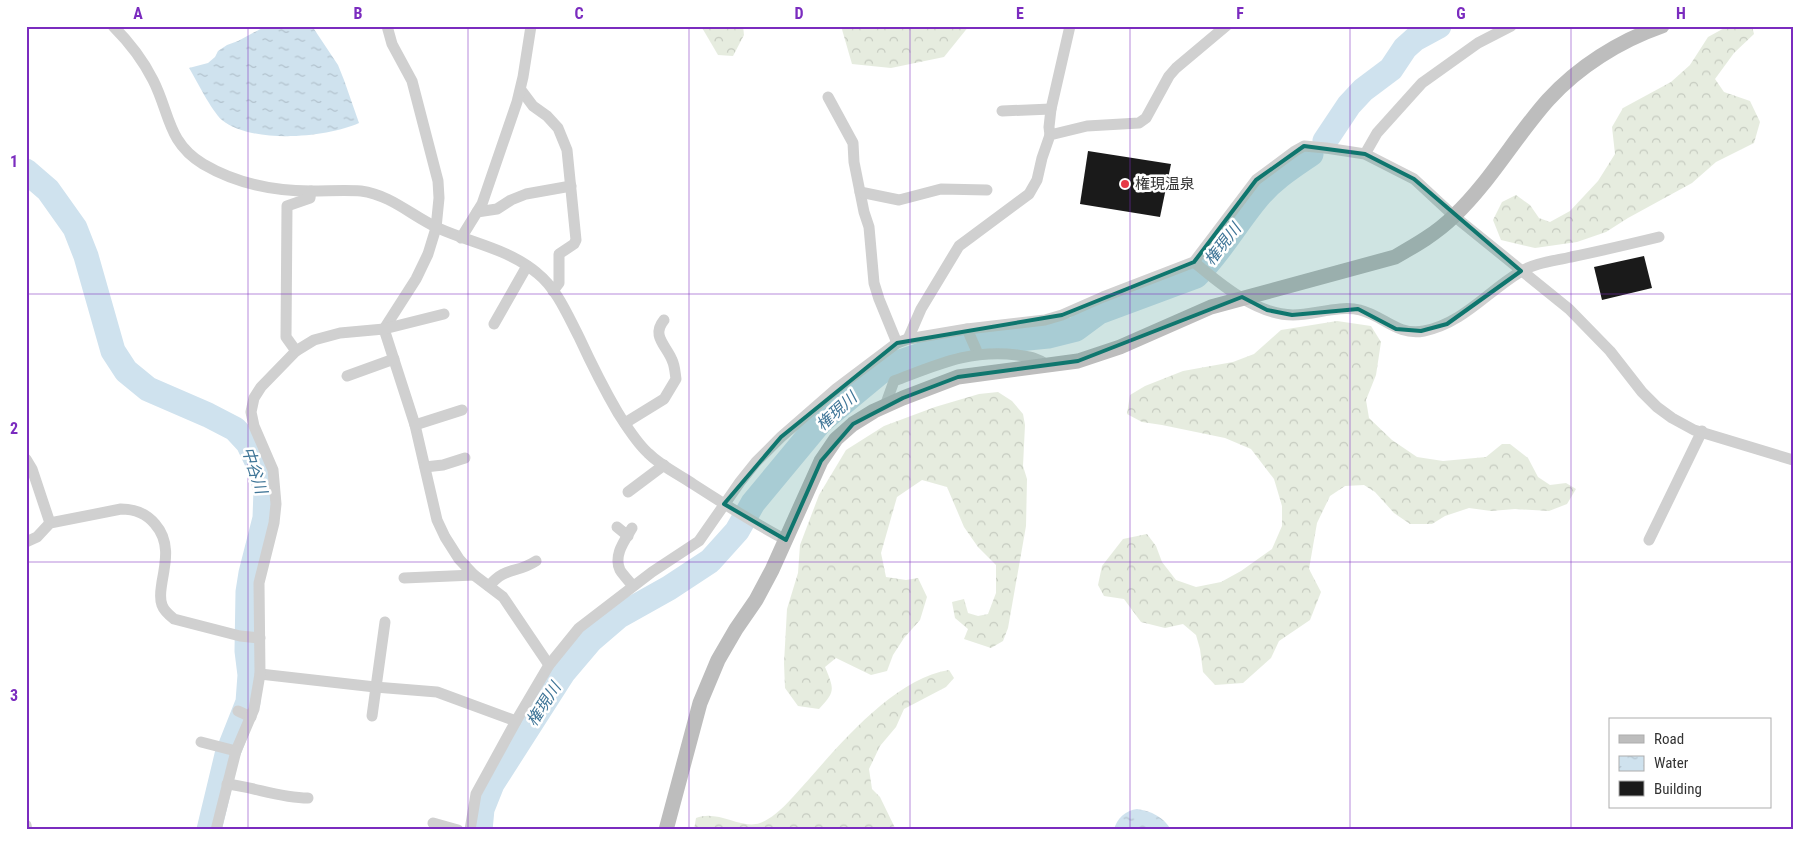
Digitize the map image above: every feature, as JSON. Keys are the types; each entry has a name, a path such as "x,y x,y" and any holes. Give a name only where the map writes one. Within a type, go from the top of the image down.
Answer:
{"street":[{"path":"113,26 140,57 154,81 178,142 202,163 236,180 270,188 361,192 378,195 394,202 436,228 496,250 536,272 553,291 566,312 598,376 625,423 648,454 754,523 786,540"},
{"path":"384,329 416,280 428,254 436,228 439,198 438,181 412,81 392,44 387,26"},
{"path":"461,238 482,204 520,90 531,26"},
{"path":"470,830 476,794 549,665 579,628 633,586 699,541 729,507 756,462 781,437 836,389 903,341 920,309 959,246 1029,194 1037,180 1050,135 1049,127 1052,110 1070,26"},
{"path":"1050,135 1087,126 1139,123 1146,118 1176,68 1226,26"},
{"path":"1365,154 1377,133 1422,83 1478,43 1511,26"},
{"path":"666,830 700,703 714,668 736,628 756,600 786,540 821,461 836,439 853,424 885,406 958,377 1078,362 1120,347 1204,310 1395,257 1420,244 1454,216 1473,196 1537,113 1568,81 1606,52 1655,27"},
{"path":"520,90 533,106 547,116 558,128 567,150 576,240 574,244 560,254 558,260 558,283 553,291"},
{"path":"828,97 852,142 864,212 869,227 874,283 879,299 903,341"},
{"path":"1002,111 1052,110"},
{"path":"903,341 1045,320 1062,315 1103,296 1200,267 1256,180 1294,150 1304,146 1326,148 1365,154 1414,179 1454,216 1555,297 1592,331 1642,392 1656,407 1672,418 1694,430 1793,460"},
{"path":"477,212 497,209 511,200 526,194 571,186"},
{"path":"860,192 899,200 941,188 987,190"},
{"path":"296,352 286,337 287,206 310,198 311,191"},
{"path":"1200,267 1226,288 1267,310 1292,315 1358,309 1376,315 1396,329 1422,331 1446,324 1489,296 1521,271 1546,263 1659,237"},
{"path":"494,324 527,266"},
{"path":"219,829 227,784 245,715 254,709 260,674 257,638 259,583 274,523 276,504 273,470 254,426 251,412 254,398 260,388 296,352 314,340 340,333 384,329 444,314"},
{"path":"625,423 664,399 676,380 671,358 661,342 659,326 664,320"},
{"path":"384,329 415,425 437,520 445,537 459,559 474,574 503,597 549,665"},
{"path":"968,332 976,352"},
{"path":"885,406 894,381 943,362 976,352 1039,358 1049,366"},
{"path":"347,376 394,359"},
{"path":"415,425 462,410"},
{"path":"1648,540 1702,432"},
{"path":"424,467 443,465 465,458"},
{"path":"26,459 32,469 50,523"},
{"path":"628,492 664,465"},
{"path":"26,542 38,537 50,523 121,509 133,509 143,513 160,529 165,538 166,564 160,596 166,613 174,619 240,636 257,638"},
{"path":"617,527 630,532 620,551 618,561 620,570 633,586"},
{"path":"489,586 497,576 507,571 526,567 536,561"},
{"path":"404,578 474,574"},
{"path":"372,716 385,622"},
{"path":"260,674 437,692 516,722"},
{"path":"200,742 236,751"},
{"path":"227,784 246,786 291,798 308,798"},
{"path":"433,823 458,830"},
{"path":"26,825 27,830"}],"highlighted area":[{"path":"1304,146 1365,154 1414,179 1521,271 1447,324 1421,331 1396,329 1358,309 1292,315 1267,310 1242,297 1078,361 958,377 903,398 853,424 821,461 786,540 724,504 781,437 897,343 1062,315 1194,262 1256,180"}],"green space":[{"path":"701,26 743,26 744,35 733,56 718,55"},
{"path":"841,26 969,26 944,57 891,68 852,64"},
{"path":"1728,26 1752,26 1754,34 1734,53 1715,79 1724,92 1750,101 1760,122 1754,143 1716,162 1692,183 1606,232 1577,242 1535,248 1501,240 1493,220 1502,202 1516,195 1530,205 1539,218 1550,222 1570,211 1598,181 1615,154 1612,127 1623,108 1671,82 1690,65 1708,37"},
{"path":"1337,321 1371,326 1381,342 1376,375 1366,400 1369,418 1392,440 1417,457 1443,461 1486,457 1502,444 1510,444 1528,458 1538,477 1550,485 1566,483 1576,489 1567,504 1549,511 1515,509 1491,511 1469,508 1445,516 1432,524 1410,524 1394,513 1375,492 1364,485 1345,486 1330,496 1317,523 1309,569 1321,592 1310,620 1279,641 1271,658 1243,683 1215,685 1203,672 1196,635 1183,624 1165,628 1141,622 1124,599 1104,596 1098,585 1102,566 1123,539 1147,534 1156,546 1162,562 1176,580 1196,587 1221,582 1241,571 1272,549 1282,526 1282,506 1274,479 1251,449 1225,438 1142,422 1127,414 1130,395 1145,386 1183,371 1233,362 1254,354 1281,330"},
{"path":"998,392 1012,401 1023,414 1025,425 1023,466 1027,479 1026,526 1008,628 1003,641 991,648 964,639 968,629 955,618 952,602 964,599 968,613 978,616 988,614 996,593 996,565 978,547 964,527 947,487 922,480 897,497 881,553 886,577 906,580 918,578 927,597 920,620 904,638 893,655 887,671 871,675 836,658 825,667 832,690 825,703 819,709 798,706 785,688 784,663 787,609 798,573 800,545 819,495 846,450 884,426 935,407 979,394"},
{"path":"949,670 954,678 946,687 904,709 896,727 880,746 869,769 872,789 880,797 896,830 694,830 696,818 704,816 721,817 745,824 760,823 767,820 787,804 855,729 891,697 929,675"}],"water":[{"path":"266,26 312,26 338,65 359,123 328,132 289,136 251,133 235,128 222,120 209,103 189,68 208,63 215,57 218,51 227,45"},
{"path":"1137,809 1157,815 1171,830 1114,830 1122,816 1129,811"}],"building":[{"name":"権現温泉","path":"1088,151 1171,164 1160,217 1080,204"},
{"path":"1644,256 1652,288 1602,300 1594,267"}],"waterway":[{"name":"権現川","path":"1325,141 1349,105 1363,90 1391,69 1405,48 1415,39 1439,26"},
{"name":"権現川","path":"480,830 482,809 492,784 563,673 591,640 619,616 669,588 710,561 737,531 753,503 821,421 879,373 894,364 956,343 981,339 1018,339 1048,336 1076,329 1099,312 1196,276 1213,258 1264,191 1283,174 1311,154"},
{"name":"中谷川","path":"26,171 48,190 75,228 86,256 113,351 126,371 148,389 235,429 248,443 258,464 266,490 265,518 248,592 247,651 250,675 248,702 227,755 209,830"}],"place":[{"name":"権現温泉","path":"1125,184"}]}
